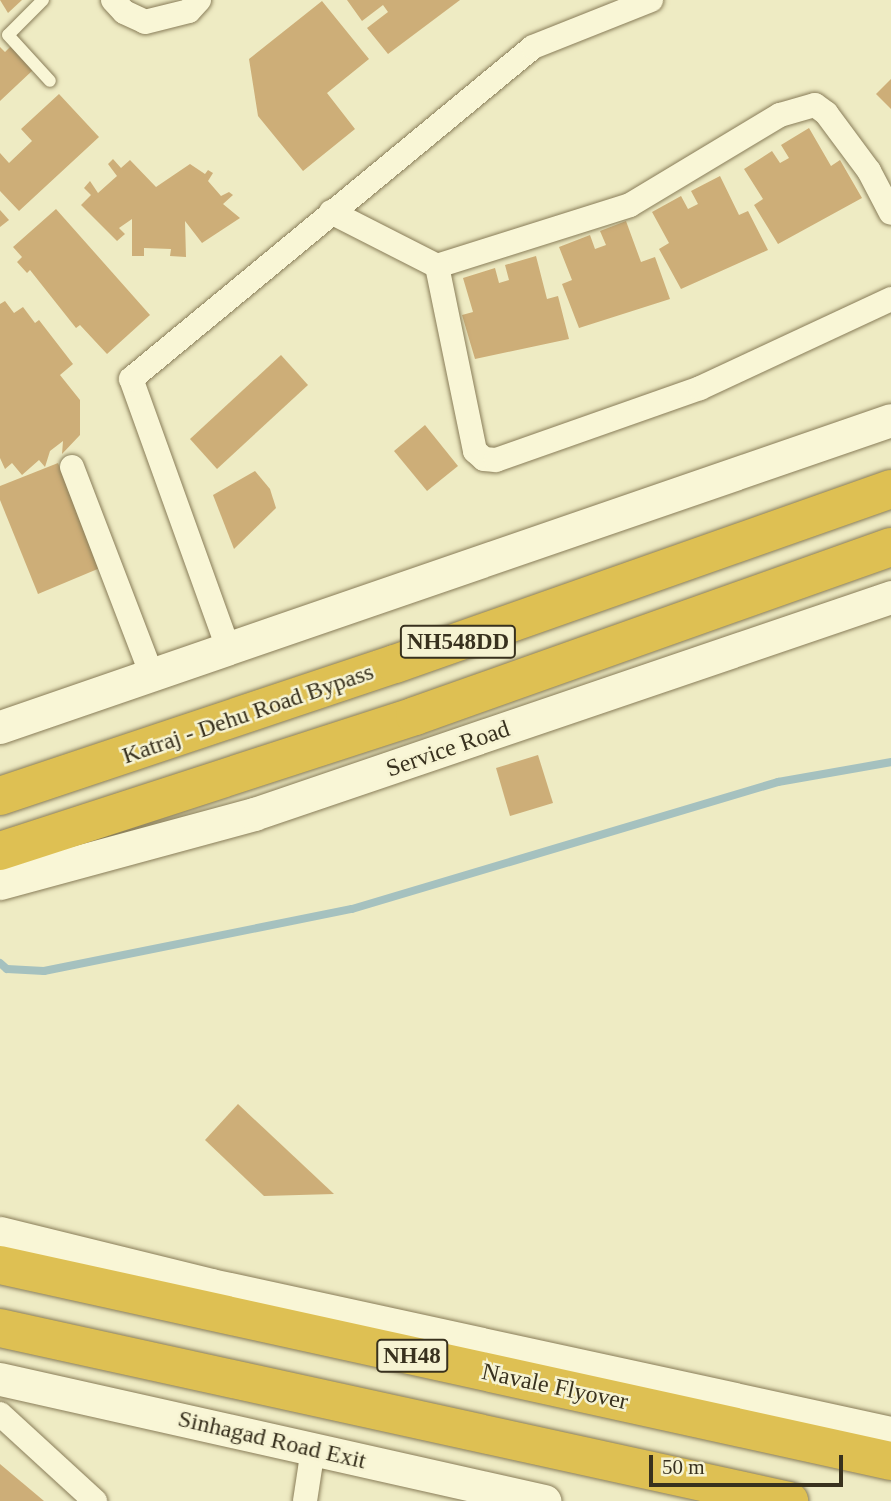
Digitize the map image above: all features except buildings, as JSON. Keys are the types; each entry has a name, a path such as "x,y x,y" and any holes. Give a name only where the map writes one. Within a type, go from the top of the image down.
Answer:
{"highway":[{"name":"Katraj - Dehu Road Bypass","path":"12,792 891,489"},
{"name":"NH548DD","path":"24,855 891,547"},
{"name":"Navale Flyover","path":"0,1265 891,1461"},
{"name":"NH48","path":"0,1328 789,1501"}],"street":[{"path":"113,0 145,22 189,11 199,0"},
{"path":"228,648 131,379 533,47 651,0"},
{"path":"331,212 438,266 630,205 780,115 815,105 827,113 869,171 891,213"},
{"path":"438,266 475,451 484,459 496,460 700,388 891,299"},
{"path":"8,725 891,420"},
{"path":"72,467 152,675"},
{"name":"Service Road","path":"0,883 24,855 254,814 891,597"},
{"path":"0,1233 211,1285 891,1433"},
{"name":"Sinhagad Road Exit","path":"0,1379 313,1449 445,1485 544,1501"},
{"path":"0,1414 95,1501"},
{"path":"305,1501 313,1449"}],"lane":[{"path":"43,0 8,35 50,81"}],"waterway":[{"path":"0,963 7,969 44,971 352,909 778,782 891,762"}]}
